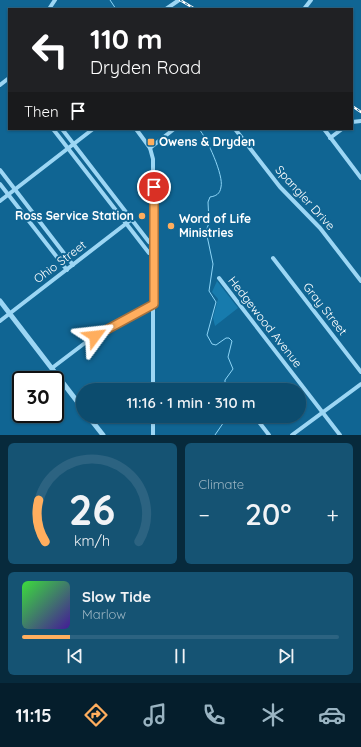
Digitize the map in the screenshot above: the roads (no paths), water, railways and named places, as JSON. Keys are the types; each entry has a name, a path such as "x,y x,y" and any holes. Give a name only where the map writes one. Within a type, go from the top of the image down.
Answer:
{"street":[{"path":"167,8 179,0"},
{"path":"0,85 8,79"},
{"path":"54,130 149,253 154,254"},
{"path":"63,130 154,246"},
{"path":"0,201 92,130"},
{"path":"137,130 150,148 153,159 153,383"},
{"path":"150,148 173,130"},
{"name":"Spangler Drive","path":"237,130 280,187 320,228 361,281"},
{"path":"325,130 361,178"},
{"path":"330,138 341,130"},
{"path":"0,170 73,265"},
{"path":"0,184 67,270"},
{"name":"Ohio Street","path":"0,321 132,219"},
{"name":"Gray Street","path":"273,258 361,372"},
{"name":"Hedgewood Avenue","path":"219,278 340,435"},
{"path":"0,301 76,400"},
{"path":"52,368 102,330 154,304"},
{"path":"292,435 361,384"},
{"path":"94,423 103,435"},
{"path":"153,423 153,435"},
{"path":"260,423 269,435"}],"waterway":[{"path":"110,0 115,8"},
{"path":"200,130 214,157 221,182 219,193 210,197 208,202 209,223 206,231 213,264 209,291 216,302 207,335 212,344 216,345 226,338 229,338 232,341 228,357 233,369 225,380 225,383"},
{"path":"215,435 223,423"}],"railway":[{"path":"180,0 193,8"},
{"path":"353,107 361,112"}],"place":[{"name":"Owens & Dryden","path":"151,142"},
{"name":"Ross Service Station","path":"142,216"},
{"name":"Word of Life Ministries","path":"171,226"}]}
